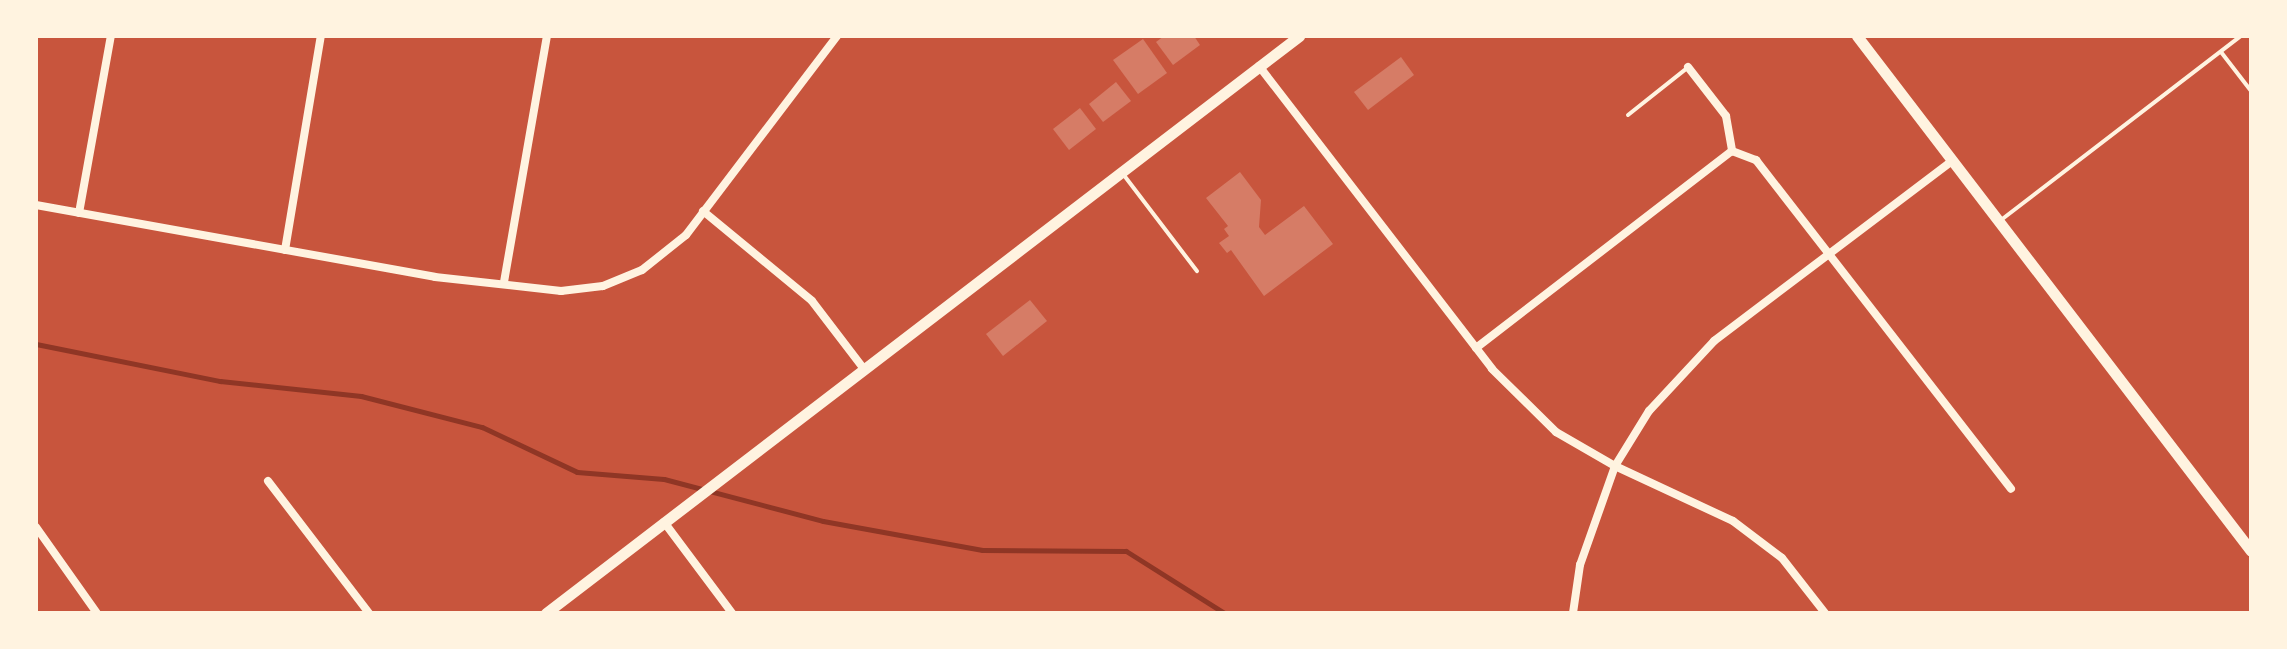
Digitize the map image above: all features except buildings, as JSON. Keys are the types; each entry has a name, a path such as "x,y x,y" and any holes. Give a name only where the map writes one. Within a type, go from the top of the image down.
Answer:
{"main road":[{"path":"546,613 1299,36"},
{"path":"1857,36 2251,551"}],"street":[{"path":"79,213 111,36"},
{"path":"285,250 321,36"},
{"path":"504,282 547,36"},
{"path":"36,205 435,277 504,282 561,291 622,280 654,263 676,245 837,36"},
{"path":"1259,66 1492,369 1556,432 1615,466 1733,521 1782,558 1825,613"},
{"path":"1688,67 1726,116 1732,151"},
{"path":"1476,348 1732,151"},
{"path":"1732,151 1756,160 2011,489"},
{"path":"1573,613 1580,565 1615,466 1649,411 1714,341 1952,161"},
{"path":"703,211 812,301 864,369"},
{"path":"268,481 369,613"},
{"path":"668,519 732,613"},
{"path":"36,527 97,613"}],"lane":[{"path":"1999,222 2241,36"},
{"path":"2221,52 2251,91"},
{"path":"1628,115 1688,67"},
{"path":"1122,172 1197,271"}],"waterway":[{"path":"36,344 220,381 361,396 482,427 577,472 664,479 823,521 982,550 1126,551 1224,613"}]}
